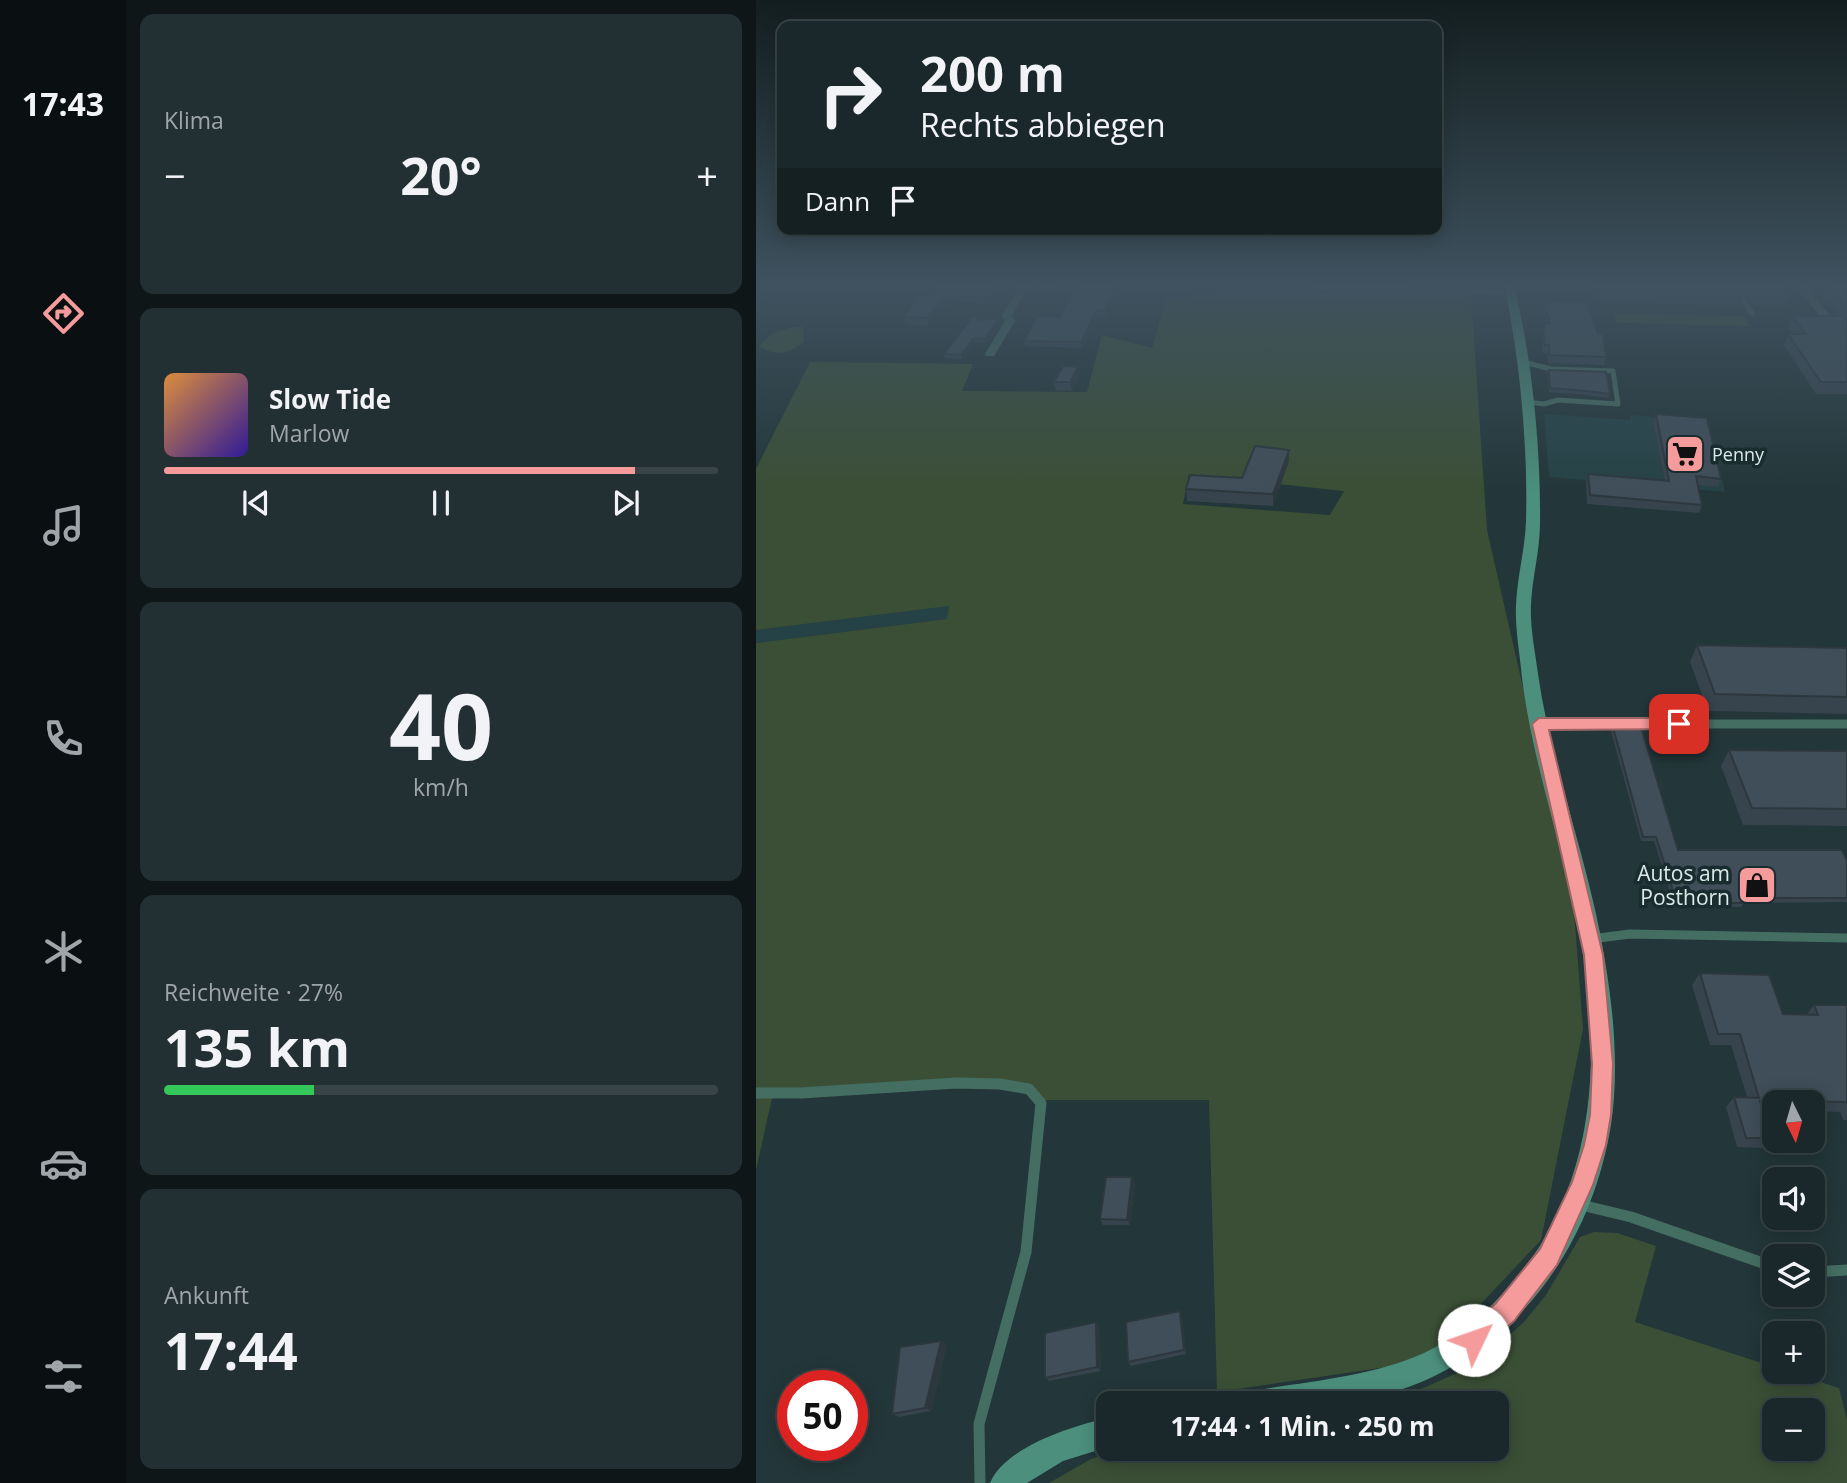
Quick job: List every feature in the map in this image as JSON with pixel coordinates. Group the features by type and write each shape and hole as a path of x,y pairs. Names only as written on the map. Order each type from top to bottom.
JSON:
{"main road":[{"path":"1335,1391 1397,1376 1434,1363 1474,1340 1505,1312 1549,1257 1574,1204 1595,1145 1600,1115 1602,1064 1591,940 1539,724 1527,653 1523,599 1534,523 1522,354"},
{"path":"1006,1483 1037,1458 1096,1436"}],"lane":[{"path":"1523,362 1551,369 1613,371 1618,404 1558,400 1544,404 1526,402"},
{"path":"1539,724 1847,724"},
{"path":"1591,940 1630,934 1847,938"},
{"path":"756,1093 801,1093 956,1083 1000,1084 1029,1089 1041,1102 1026,1252 979,1424 980,1483"},
{"path":"1574,1204 1631,1217 1762,1263"},
{"path":"1825,1271 1847,1269"}],"shaded area":[{"path":"1544,414 1630,420 1630,415 1709,421 1725,492 1549,477"},
{"path":"1097,587 1164,592 756,643 756,630"}],"green space":[{"path":"1097,354 1475,354 1487,530 1574,911 1583,1029 1541,1240 1427,1361 1217,1391 1209,1100 1044,1100 1031,1086 774,1089 756,1170 756,643 947,619 949,606 756,630 756,469 810,362 973,364 962,391 1087,392","holes":["1189,474 1344,491 1330,515 1183,504"]},
{"path":"1594,1232 1617,1233 1656,1246 1635,1322 1762,1363 1762,1384 1825,1383 1839,1388 1847,1420 1847,1483 1049,1483 1096,1457 1096,1461 1509,1461 1509,1391 1413,1391 1457,1373 1487,1355 1524,1322 1546,1295 1580,1237"}],"building":[{"path":"1606,354 1606,357 1549,355"},
{"path":"1802,354 1847,354 1847,382 1821,382"},
{"path":"1063,366 1078,367 1070,382 1054,382"},
{"path":"1549,370 1606,372 1610,394 1550,388"},
{"path":"1656,414 1707,418 1721,479 1696,476 1702,505 1590,495 1588,474 1669,481"},
{"path":"1255,446 1289,450 1273,494 1186,489 1190,475 1242,478"},
{"path":"1697,645 1847,648 1847,697 1715,694"},
{"name":"Autos am Posthorn","path":"1613,727 1641,727 1678,850 1842,850 1847,861 1847,898 1742,898 1744,903 1693,903 1674,894 1656,837 1643,837"},
{"path":"1729,750 1847,751 1847,809 1752,808"},
{"path":"1700,973 1769,975 1783,1014 1818,1015 1814,1005 1847,1005 1847,1102 1825,1102 1825,1090 1762,1090 1762,1138 1746,1138 1734,1097 1759,1098 1740,1034 1718,1034"},
{"path":"1106,1177 1132,1177 1127,1220 1100,1219"},
{"path":"1180,1311 1184,1350 1128,1362 1126,1322"},
{"path":"1096,1322 1097,1367 1045,1378 1045,1333"},
{"path":"941,1341 925,1408 892,1414 900,1347"}],"place":[{"name":"Penny","path":"1685,454"},
{"name":"Autos am Posthorn","path":"1757,885"}],"route":[{"path":"1474,1340 1505,1312 1549,1257 1582,1185 1595,1145 1600,1115 1602,1064 1594,955 1539,724 1679,724"}]}
